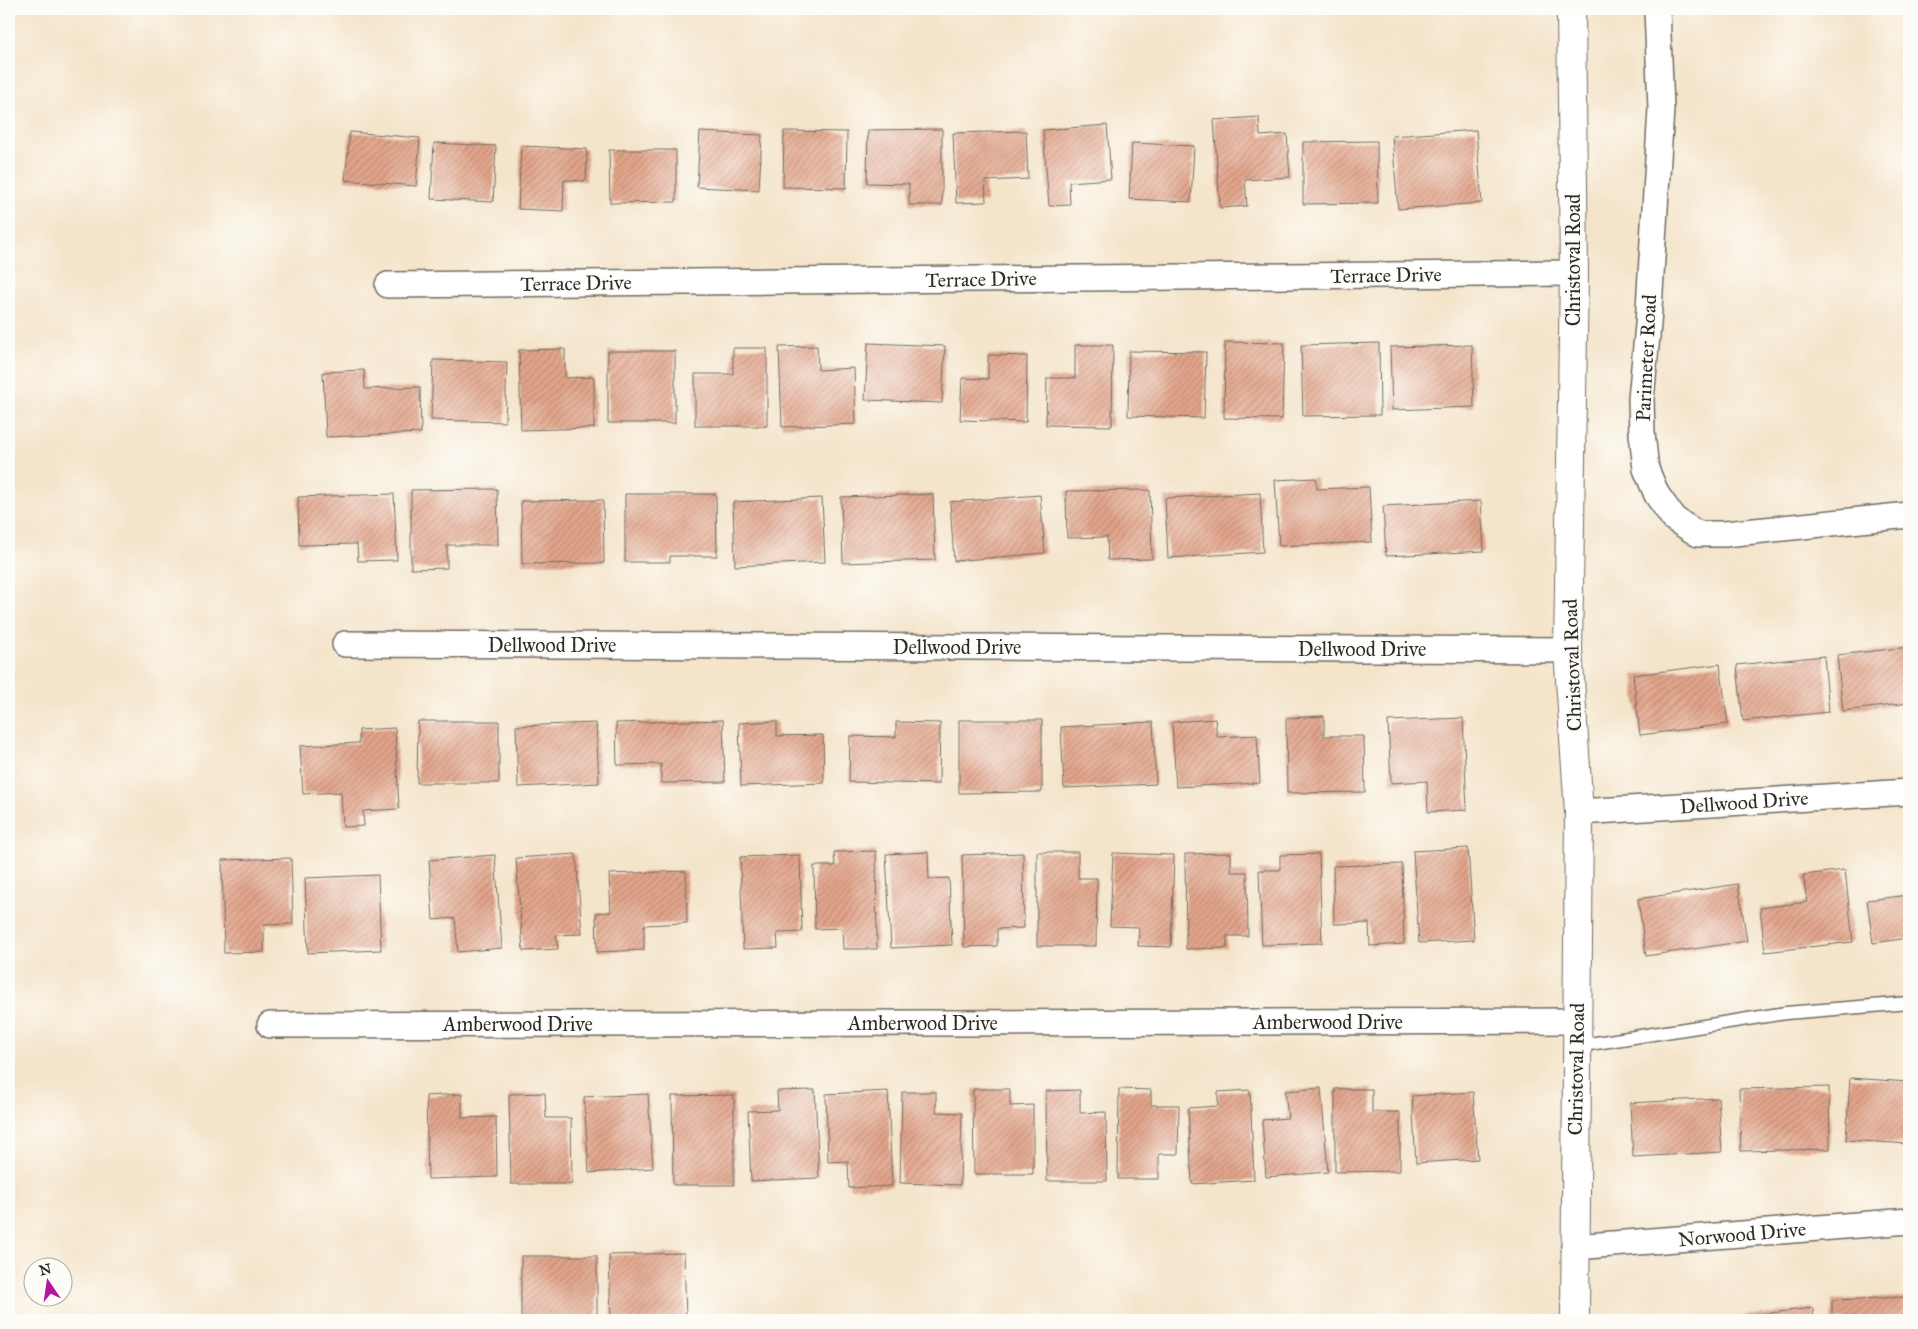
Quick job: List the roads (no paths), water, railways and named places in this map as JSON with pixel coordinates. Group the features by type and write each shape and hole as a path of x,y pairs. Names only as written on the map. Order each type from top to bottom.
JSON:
{"street":[{"name":"Christoval Road","path":"1571,9 1574,273 1568,650 1579,812 1574,1247 1575,1320"},
{"name":"Parimeter Road","path":"1657,9 1661,109 1648,325 1641,399 1646,468 1657,495 1674,519 1698,534 1725,534 1909,515"},
{"name":"Terrace Drive","path":"388,285 1574,273"},
{"name":"Dellwood Drive","path":"345,644 1568,650"},
{"name":"Dellwood Drive","path":"1579,812 1909,792"},
{"name":"Amberwood Drive","path":"270,1025 1577,1034"},
{"name":"Norwood Drive","path":"1574,1247 1909,1221"}],"lane":[{"path":"1577,1034 1909,1003"}]}
